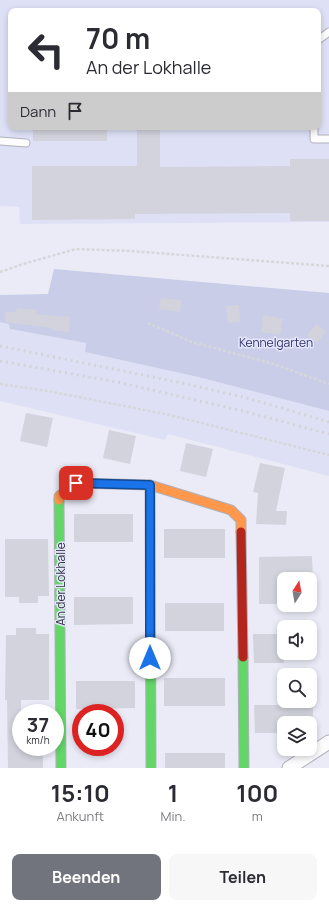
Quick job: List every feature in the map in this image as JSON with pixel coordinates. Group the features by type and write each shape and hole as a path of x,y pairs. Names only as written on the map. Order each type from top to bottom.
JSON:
{"street":[{"name":"An der Lokhalle","path":"61,768 59,496 76,483 150,485 231,510 240,520 244,768"},
{"path":"150,485 151,768"},
{"path":"289,768 329,742"}],"lane":[{"path":"314,130 314,140 329,139"},
{"path":"0,140 26,143"}],"path":[{"path":"0,272 76,249 130,251 329,266"},
{"path":"148,323 192,342 274,364 329,384"},
{"path":"0,384 48,390 170,415 329,455"}],"shaded area":[{"path":"0,0 329,0 329,222 20,224 19,207 0,206"},
{"path":"0,322 10,324 10,329 86,343 85,352 198,377 329,411 329,476 168,434 165,440 0,401"}],"green space":[{"name":"Kennelgarten","path":"54,269 329,293 329,411 198,377 85,352 86,343 10,329 9,324 0,322 0,295 48,294"}],"building":[{"path":"33,130 107,130 107,141 33,141"},
{"path":"137,130 160,130 160,167 290,166 290,159 329,159 329,221 290,221 290,213 135,214 135,219 32,220 32,166 137,166"},
{"path":"161,298 182,300 180,312 159,309"},
{"path":"239,305 240,322 228,323 226,306"},
{"path":"17,308 37,310 36,314 70,317 69,332 52,330 52,328 5,322 6,312 16,312"},
{"path":"263,315 283,319 280,335 261,332"},
{"path":"316,324 326,331 317,343 307,335"},
{"path":"26,413 53,418 47,447 20,441"},
{"path":"109,430 136,436 130,464 103,458"},
{"path":"186,443 213,449 206,477 180,471"},
{"path":"260,463 285,468 276,511 287,511 286,525 256,524 258,493 253,492"},
{"path":"74,514 133,514 133,542 74,542"},
{"path":"164,529 225,529 225,558 164,558"},
{"path":"5,539 48,539 49,596 38,596 38,603 19,603 19,597 5,597"},
{"path":"312,556 313,572 277,572 277,604 259,604 259,557"},
{"path":"74,597 133,597 133,624 74,625"},
{"path":"165,603 224,603 224,631 165,631"},
{"path":"16,628 36,628 36,634 49,634 49,700 21,700 21,704 12,704 12,756 43,756 43,768 8,768 7,700 5,700 6,635 16,635"},
{"path":"253,634 277,634 277,660 284,660 284,663 254,663"},
{"path":"164,678 225,678 225,706 164,706"},
{"path":"76,681 135,681 135,708 124,708 124,704 76,704"},
{"path":"254,705 277,705 277,708 313,708 313,716 277,716 277,733 255,733"},
{"path":"165,753 225,753 225,768 165,768"}],"railway":[{"path":"0,346 182,383 247,398 329,422"},
{"path":"0,361 117,382 243,411 329,434"}],"traffic: fast":[{"path":"150,485 151,768"},
{"path":"59,500 61,768"},
{"path":"243,657 244,768"}],"traffic: slow":[{"path":"59,500 59,496 76,483 150,485 231,510 241,520 241,532"}],"traffic: jam":[{"path":"241,532 243,657"}],"route":[{"path":"76,483 150,485 150,658"}]}
